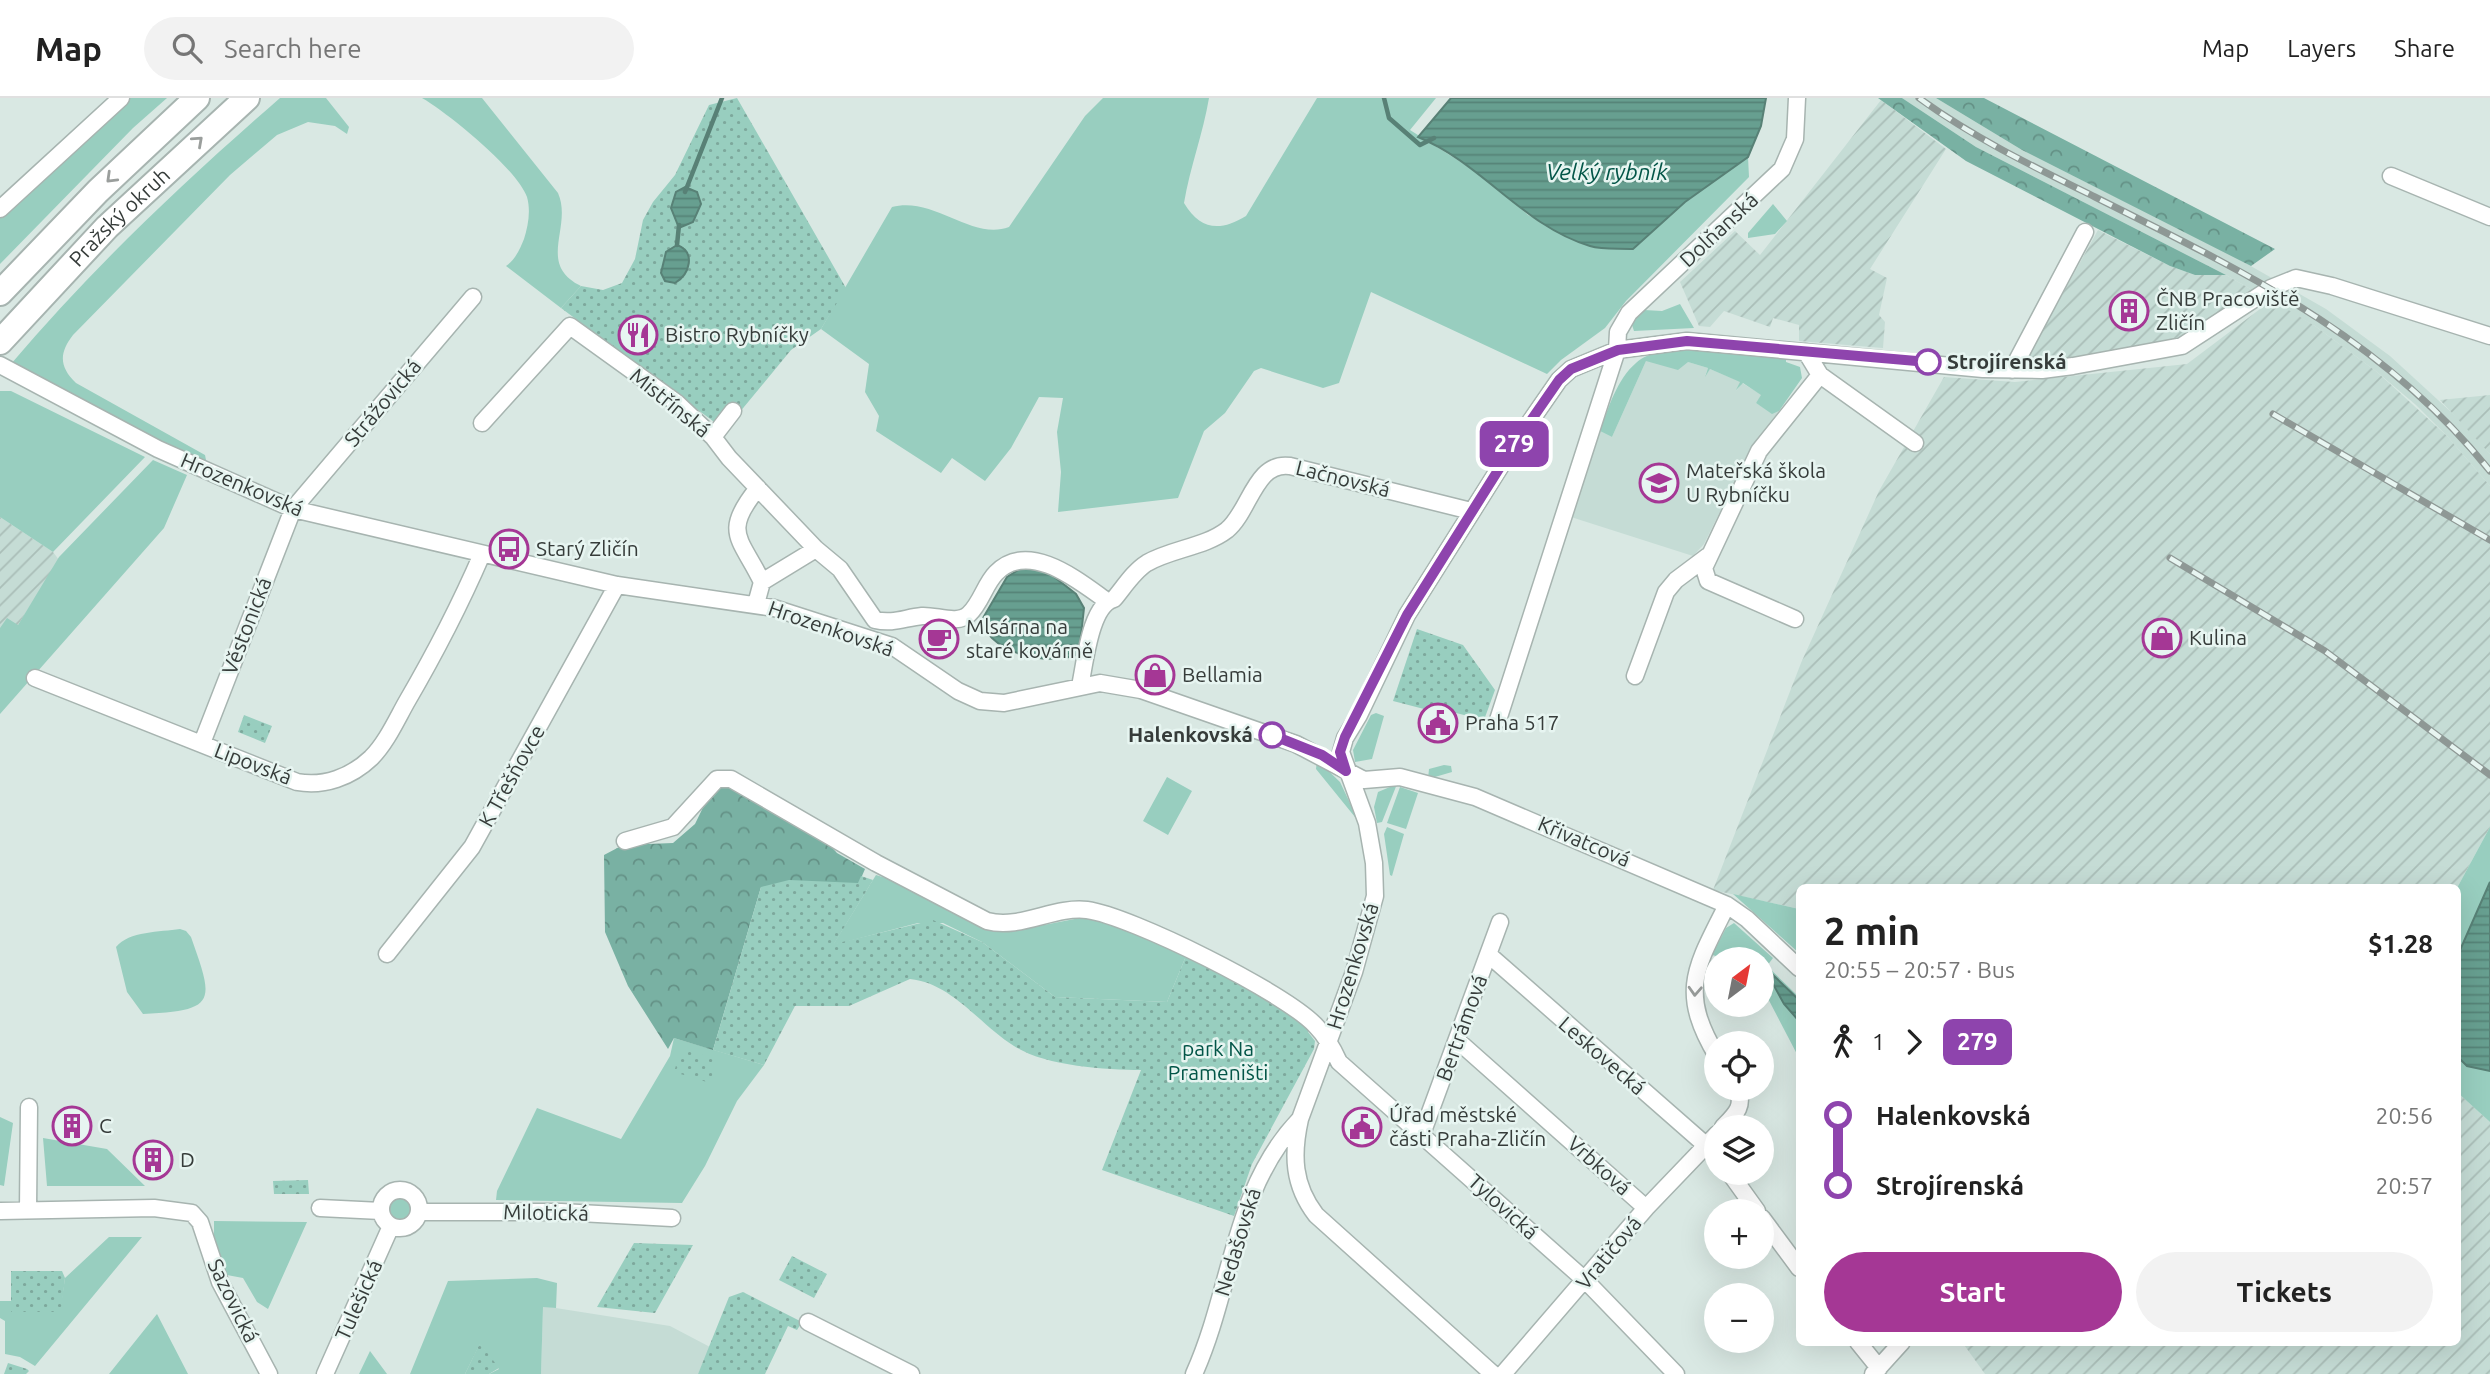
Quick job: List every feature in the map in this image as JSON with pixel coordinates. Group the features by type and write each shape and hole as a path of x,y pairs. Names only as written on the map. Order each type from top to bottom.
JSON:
{"highway":[{"name":"Pražský okruh","path":"0,293 98,191 197,98"},
{"name":"Pražský okruh","path":"6,335 116,218 247,98"}],"street":[{"path":"0,209 121,98"},
{"name":"Dolňanská","path":"1498,720 1618,350 1618,332 1629,313 1782,169 1795,139 1797,98"},
{"path":"2391,176 2490,217"},
{"path":"2012,370 2085,232"},
{"path":"1346,771 1340,752 1345,737 1407,615 1471,511 1559,380 1592,358 1618,350 1687,341 2012,370 2073,366 2176,348 2271,288 2296,278 2332,286 2490,336"},
{"name":"Strážovická","path":"293,509 473,297"},
{"name":"Mistřínská","path":"482,423 570,326 677,403 713,437 816,550 840,569 875,620"},
{"path":"1806,352 1820,375 1915,443"},
{"name":"Hrozenkovská","path":"0,365 158,449 293,509 617,585 693,598 756,604 892,646 958,691 980,701 1004,703 1100,683 1121,686 1181,702 1296,744 1322,755 1346,771 1367,822 1376,888 1362,948 1300,1119 1294,1164 1299,1186 1316,1215 1493,1374"},
{"path":"1795,620 1708,581 1704,568 1759,451 1820,375"},
{"path":"713,437 733,411"},
{"name":"Lačnovská","path":"1080,686 1096,616 1107,601 1114,599 1149,562 1226,530 1243,511 1265,473 1278,465 1471,511"},
{"path":"758,488 738,516 737,539 762,582"},
{"name":"Věstonická","path":"202,744 293,509"},
{"path":"756,604 762,582 816,550"},
{"name":"Lipovská","path":"35,678 297,782 323,783 350,774 371,757 389,733 442,638 482,554"},
{"path":"1635,676 1666,593 1676,580 1708,555"},
{"path":"868,637 875,620 890,623 923,616 959,619 969,615 996,573 1005,567 1027,561 1060,569 1107,601"},
{"name":"K Třešňovce","path":"387,954 472,847 617,585"},
{"name":"Křivatcová","path":"1346,771 1364,780 1400,778 1475,797 1727,905 1747,919 1796,965"},
{"path":"625,841 673,827 716,779 731,779 876,863 987,921 1005,924 1087,910 1143,930 1212,962 1285,1001 1316,1026 1329,1043"},
{"path":"1704,1033 1698,1023 1694,988 1706,944 1727,905"},
{"name":"Bertrámová","path":"1422,1133 1500,922"},
{"name":"Leskovecká","path":"1489,956 1704,1137"},
{"name":"Vrbková","path":"1458,1041 1646,1208"},
{"name":"Tylovická","path":"1329,1043 1339,1062 1586,1281 1676,1374"},
{"path":"0,1211 28,1210 29,1107"},
{"name":"Nedašovská","path":"1194,1374 1208,1343 1255,1183 1280,1140 1300,1119"},
{"name":"Vratičová","path":"1503,1374 1586,1281 1646,1208 1704,1153"},
{"path":"381,1211 388,1195 398,1191 414,1196 419,1212"},
{"path":"320,1208 381,1211"},
{"name":"Sazovická","path":"28,1210 181,1210 196,1215 220,1282 269,1374"},
{"path":"381,1211 391,1226"},
{"name":"Milotická","path":"391,1226 407,1227 415,1221 419,1212 561,1213 672,1218"},
{"name":"Tulešická","path":"325,1374 391,1226"},
{"path":"1774,1234 1796,1264"},
{"path":"808,1322 911,1374"},
{"path":"1860,1346 1876,1371 1898,1346"}],"shaded area":[{"path":"1902,98 1936,98 2022,150 2235,257 2326,309 2390,356 2462,422 2490,454 2490,486 2416,405 2315,326 2226,275 1976,147"},
{"path":"1881,100 1946,149 1870,269 1887,278 1879,315 1885,322 1883,348 1799,341 1799,325 1773,318 1770,327 1724,311 1710,327 1699,326 1680,282 1735,231 1760,255"},
{"path":"2098,230 2170,266 2195,275 2226,275 2254,291 2196,329 2165,345 2029,363 2030,353"},
{"path":"2272,300 2315,326 2377,372 2447,436 2490,486 2490,827 2459,884 1796,884 1796,908 1713,890 1801,663 1879,491 1944,377 2015,382 2187,364"},
{"name":"Mateřská škola U Rybníčku","path":"1646,361 1688,362 1708,368 1705,376 1710,369 1741,382 1736,391 1742,383 1762,395 1756,403 1772,413 1779,411 1751,449 1704,544 1693,556 1571,517 1600,431 1612,437"},
{"path":"2490,395 2490,454 2440,400"},
{"path":"0,517 53,552 59,560 18,625 0,628"},
{"path":"2461,1096 2490,1122 2490,1374 1985,1374 1965,1346 2461,1346"},
{"path":"543,1306 670,1326 710,1347 698,1374 541,1374"}],"green space":[{"path":"129,98 167,98 133,128 0,264 0,218"},
{"path":"280,98 326,98 349,127 347,134 335,126 308,122 277,135 230,175 73,335 63,354 66,371 76,383 205,455 207,465 60,393 11,364 74,293 141,226"},
{"path":"422,98 482,98 558,193 562,219 558,256 568,277 581,286 561,308 506,266 519,250 528,224 528,202 521,185 481,143"},
{"path":"737,98 846,288 821,329 791,350 725,430 561,308 581,286 603,290 622,283 635,259 643,220 653,202 675,175 709,105"},
{"path":"1103,98 1209,98 1184,203 1197,219 1211,226 1228,225 1246,216 1317,98 1436,98 1410,130 1483,176 1528,215 1590,246 1633,249 1685,202 1748,157 1749,177 1626,301 1605,328 1561,360 1547,374 1371,292 1339,383 1323,388 1261,368 1254,371 1225,413 1204,431 1178,498 1058,512 1061,472 1057,432 1063,398 1039,397 1011,448 985,481 952,458 941,473 876,431 879,416 865,392 869,364 821,329 892,207 923,207 981,228 995,230 1009,227 1085,116"},
{"path":"1878,98 1902,98 1976,147 2226,275 2195,275 2170,266 1966,161"},
{"path":"1936,98 1984,98 2275,249 2251,266 2022,150"},
{"path":"1773,204 1787,221 1775,234 1748,238 1748,233"},
{"path":"1680,304 1694,328 1634,331 1631,322 1644,310 1662,311"},
{"path":"1694,348 1786,358 1786,362 1800,367 1802,378 1779,411 1772,414 1756,403 1761,395 1743,383 1736,390 1740,382 1710,369 1705,377 1708,368 1688,362 1678,370 1646,361 1612,437 1600,431 1618,386 1636,363 1655,353"},
{"path":"0,391 11,391 145,457 53,552 0,517"},
{"path":"153,460 187,475 164,528 0,714 0,628 7,618 18,625 59,557"},
{"path":"1417,629 1463,645 1495,690 1484,720 1456,713 1455,717 1393,701"},
{"path":"1376,713 1384,716 1372,759 1355,762 1353,750 1371,715"},
{"path":"244,715 272,726 265,743 238,732"},
{"path":"1317,760 1340,782 1359,822 1316,769"},
{"path":"1451,766 1452,772 1428,779 1429,769"},
{"path":"1167,777 1192,791 1168,835 1143,821"},
{"path":"727,784 826,841 837,853 865,869 859,883 761,887 713,1050 674,1038 668,1049 628,986 605,932 604,855 623,845 673,843 695,824 711,791"},
{"path":"1397,784 1382,822 1377,823 1374,807 1378,792"},
{"path":"1400,787 1418,793 1406,829 1387,823"},
{"path":"1387,827 1404,834 1392,876 1384,834"},
{"path":"2490,827 2490,882 2461,948 2459,884"},
{"path":"876,875 912,886 960,917 986,928 1023,929 1085,917 1111,924 1186,956 1167,1002 1055,997 982,942 943,923 918,923 833,945"},
{"name":"park Na Prameništi","path":"861,876 873,880 834,944 933,920 982,942 1055,997 1167,1002 1186,956 1251,987 1310,1028 1308,1032 1315,1041 1314,1049 1252,1164 1234,1216 1102,1170 1141,1070 1076,1065 1027,1053 1001,1037 952,996 925,982 910,979 849,1006 795,1006 764,1065 713,1050 761,887 789,880 858,883"},
{"path":"1733,894 1796,908 1796,950"},
{"path":"1734,923 1761,947 1716,947 1726,928"},
{"path":"180,929 191,937 206,988 204,998 186,1010 143,1014 127,992 116,947 137,935"},
{"path":"1774,973 1796,994 1796,1052 1774,1010"},
{"path":"674,1038 764,1065 737,1101 705,1166 682,1203 496,1200 497,1191 537,1108 621,1139 670,1056"},
{"path":"681,1049 717,1059 710,1083 674,1072"},
{"path":"2461,1060 2468,1066 2490,1071 2490,1122 2461,1096"},
{"path":"0,1117 13,1123 4,1186 0,1185"},
{"path":"43,1138 107,1149 145,1186 47,1186"},
{"path":"308,1180 309,1194 274,1194 273,1181"},
{"path":"401,1198 409,1201 412,1209 409,1217 401,1220 393,1217 390,1209 393,1201"},
{"path":"214,1221 307,1222 268,1309 257,1302 243,1278 227,1275 214,1250"},
{"path":"109,1237 142,1237 35,1366 20,1357 5,1354 5,1321 0,1318 0,1301 11,1301 12,1312 60,1312 65,1278"},
{"path":"634,1243 693,1245 655,1313 597,1307"},
{"path":"792,1256 827,1274 814,1298 779,1280"},
{"path":"11,1271 62,1271 65,1278 61,1312 11,1312"},
{"path":"537,1278 557,1283 556,1308 543,1307 541,1374 489,1374 499,1369 480,1344 465,1374 410,1374 448,1281"},
{"path":"743,1292 802,1322 797,1330 788,1326 765,1374 698,1374 729,1297"},
{"path":"157,1314 188,1374 109,1374"},
{"path":"480,1343 499,1368 489,1374 465,1374"},
{"path":"370,1351 387,1374 359,1374"},
{"path":"8,1363 29,1371 26,1374 4,1374"}],"water":[{"name":"Velký rybník","path":"1451,98 1766,98 1761,126 1748,157 1685,202 1633,249 1595,247 1566,237 1523,210 1462,162 1418,137"},
{"path":"685,187 697,192 701,204 693,222 679,228 671,208 676,192"},
{"path":"677,245 687,253 689,263 684,274 675,283 665,281 661,273 666,252"},
{"path":"1023,567 1044,569 1076,594 1084,608 1079,654 1057,659 1034,657 1011,650 990,636 983,618 1007,577"},
{"path":"2490,882 2490,1071 2467,1066 2461,1060 2461,948"},
{"path":"1774,976 1796,997 1796,1018 1784,1004 1774,986"}],"waterway":[{"path":"685,192 722,98"},
{"path":"1384,98 1389,118 1420,145 1434,138"},
{"path":"677,245 679,225"}],"railway":[{"path":"1919,98 2005,151 2258,281 2308,312 2357,345 2404,382 2448,424 2490,471"},
{"path":"2273,414 2490,540"},
{"path":"2170,558 2325,651 2490,775"}],"bus line":[{"name":"279","path":"1272,735 1322,755 1346,771 1340,752 1345,737 1366,703 1407,615 1514,445 1559,380 1571,369 1592,358 1618,350 1687,341 1928,362"}],"place":[{"name":"ČNB Pracoviště Zličín","path":"2129,311"},
{"name":"Bistro Rybníčky","path":"638,335"},
{"name":"Strojírenská","path":"1928,362"},
{"name":"Mateřská škola U Rybníčku","path":"1659,483"},
{"name":"Starý Zličín","path":"509,549"},
{"name":"Kulina","path":"2162,638"},
{"name":"Mlsárna na staré kovárně","path":"939,639"},
{"name":"Bellamia","path":"1155,675"},
{"name":"Praha 517","path":"1438,723"},
{"name":"Halenkovská","path":"1272,735"},
{"name":"C","path":"72,1126"},
{"name":"Úřad městské části Praha-Zličín","path":"1362,1127"},
{"name":"D","path":"153,1160"}]}
